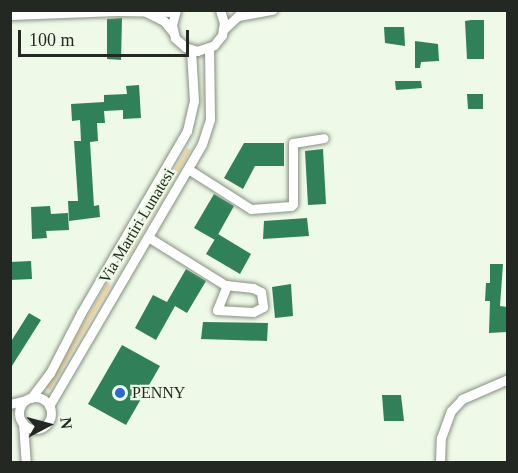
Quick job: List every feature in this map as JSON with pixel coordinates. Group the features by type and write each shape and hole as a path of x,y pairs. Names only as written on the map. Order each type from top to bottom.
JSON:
{"street":[{"path":"144,11 164,21 180,43 191,50 209,48 219,40 224,29 237,16 272,10"},
{"path":"10,15 176,11 173,32"},
{"path":"222,11 224,29"},
{"name":"Via Martiri Lunatesi","path":"26,461 29,447 50,417 49,406 204,140 211,112 209,48"},
{"name":"Via Martiri Lunatesi","path":"26,461 20,409 50,373 81,313 187,131 194,101 191,50"},
{"path":"187,131 204,140"},
{"path":"188,170 251,209 291,206 293,204 293,143 324,138"},
{"path":"148,237 227,285 253,288 261,292 263,307 254,312 217,310 227,285"},
{"path":"440,462 441,438 451,411 462,399 507,380"},
{"path":"10,404 28,399 41,399 49,406"},
{"path":"10,412 31,429 41,428"}],"shaded area":[{"path":"187,148 191,150 127,258 123,256"},
{"path":"107,283 111,285 50,390 46,388"}],"building":[{"path":"122,18 121,60 107,59 107,19"},
{"path":"484,20 484,59 467,59 465,21"},
{"path":"384,27 404,27 405,46 385,43"},
{"path":"415,41 438,44 439,61 421,62 420,68 415,68"},
{"path":"395,81 421,81 422,88 396,90"},
{"path":"139,85 141,118 123,119 123,110 104,111 105,123 97,123 98,141 90,142 94,206 99,205 100,217 69,221 68,201 78,201 74,141 81,141 80,120 72,121 71,104 104,102 104,95 127,94 126,86"},
{"path":"467,94 483,94 483,109 468,109"},
{"path":"244,143 284,143 284,166 255,166 243,189 224,178"},
{"path":"323,149 326,204 308,205 305,151"},
{"path":"214,194 234,206 215,240 194,228"},
{"path":"50,206 51,214 68,213 69,230 46,231 47,238 32,239 31,207"},
{"path":"307,218 309,236 263,239 264,221"},
{"path":"218,234 251,254 240,274 206,254"},
{"path":"31,261 32,279 10,280 10,262"},
{"path":"490,264 503,264 500,306 507,307 507,332 489,333 490,301 485,301 486,283 490,283"},
{"path":"186,269 206,281 187,313 175,306 156,340 135,328 153,295 167,302"},
{"path":"291,284 293,316 275,318 272,287"},
{"path":"29,313 41,320 10,369 10,343"},
{"path":"203,322 268,323 267,341 201,339"},
{"name":"PENNY","path":"122,345 160,366 126,425 88,404"},
{"path":"382,395 401,395 404,421 384,421"}],"place":[{"name":"PENNY","path":"120,393"}]}
